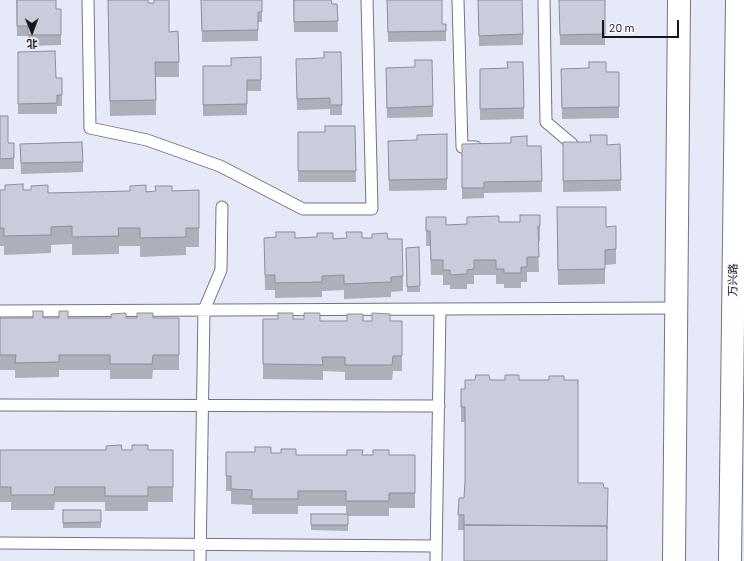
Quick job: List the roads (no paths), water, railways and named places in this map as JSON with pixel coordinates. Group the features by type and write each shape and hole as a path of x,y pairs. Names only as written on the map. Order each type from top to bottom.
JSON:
{"main road":[{"path":"674,561 679,0"},
{"name":"万兴路","path":"730,561 737,0"}],"lane":[{"path":"88,0 90,128 147,140 220,166 303,209 372,209 367,0"},
{"path":"458,0 462,147 490,146"},
{"path":"544,0 546,122 572,144"},
{"path":"200,561 204,310 221,270 222,207"},
{"path":"0,311 676,308"},
{"path":"436,561 440,309"},
{"path":"0,405 202,407 438,406"},
{"path":"0,543 436,546"}]}
